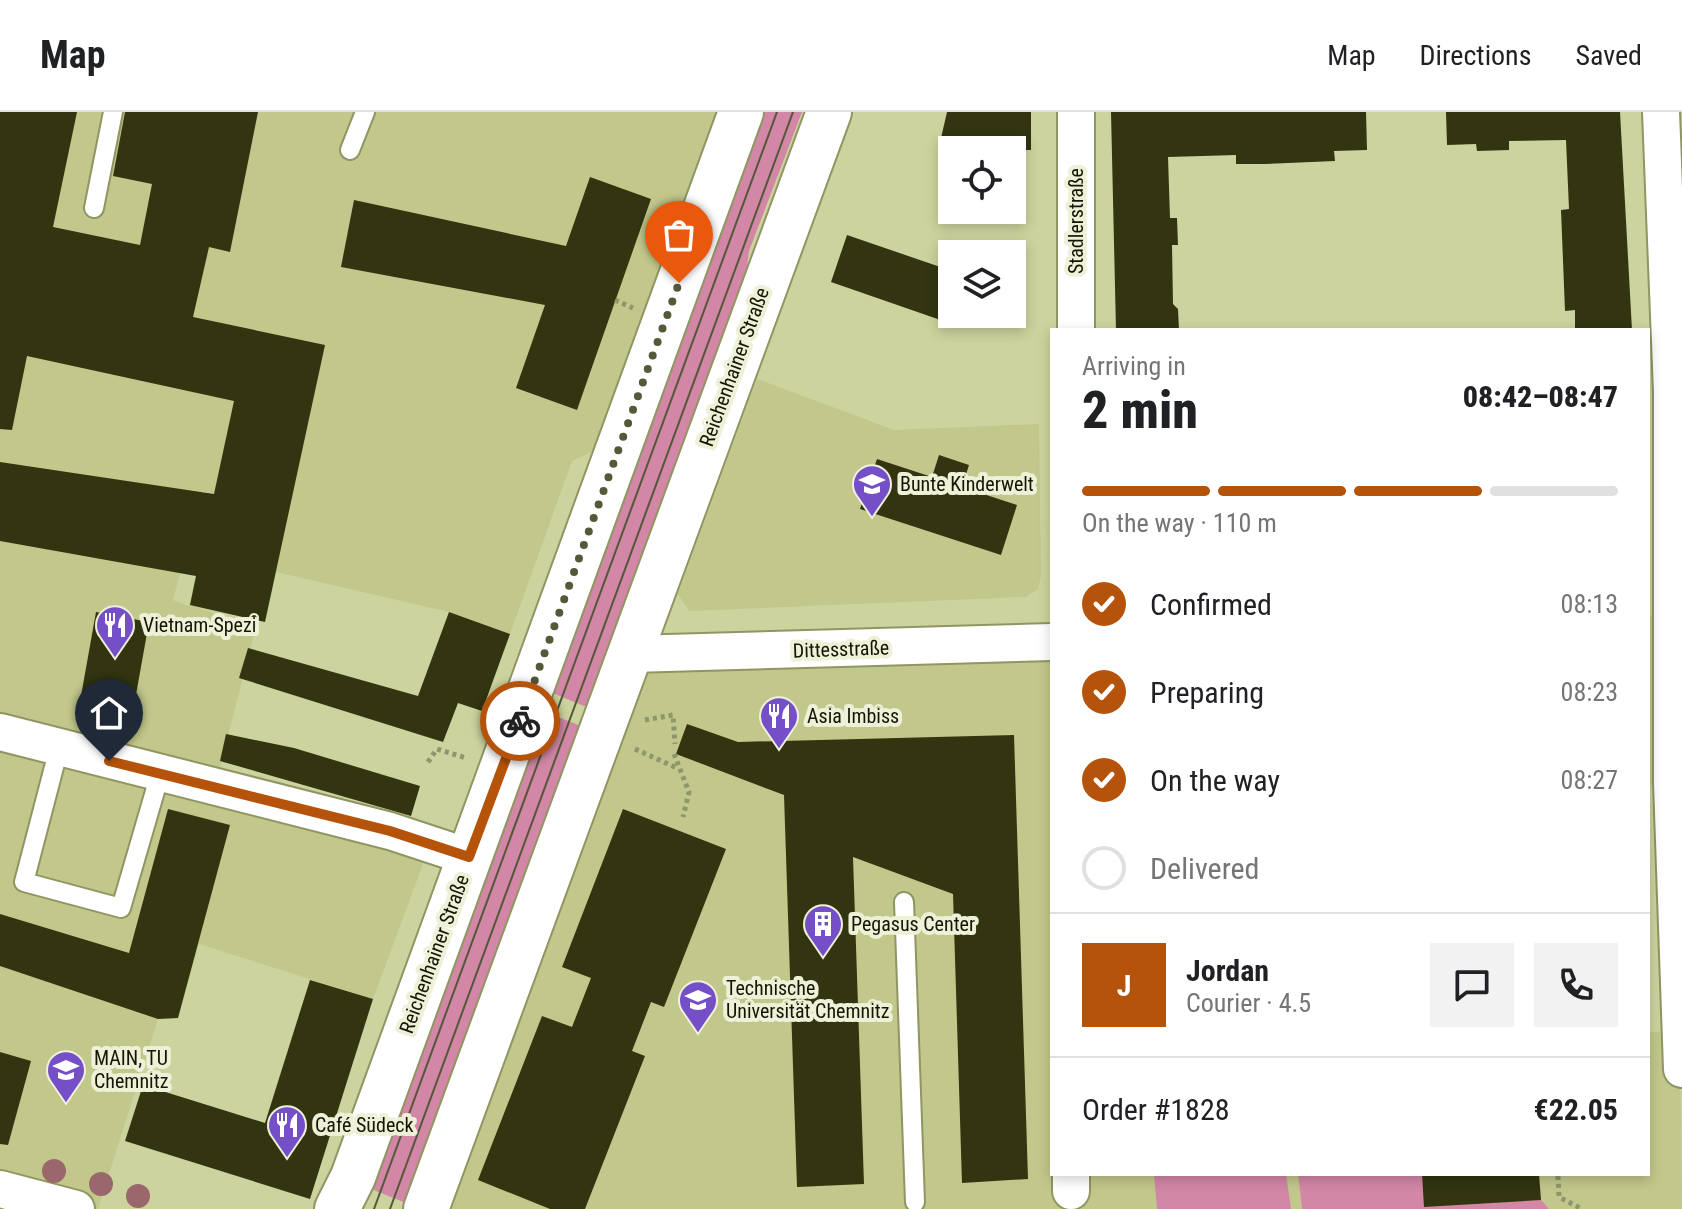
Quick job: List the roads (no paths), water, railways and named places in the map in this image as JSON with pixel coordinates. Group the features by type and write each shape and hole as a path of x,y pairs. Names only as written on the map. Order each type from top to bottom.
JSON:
{"street":[{"name":"Reichenhainer Straße","path":"337,1209 353,1177 741,112"},
{"name":"Reichenhainer Straße","path":"426,1209 829,112"},
{"name":"Stadlerstraße","path":"1076,112 1076,328"},
{"path":"1661,112 1672,392 1667,615 1682,1069"},
{"name":"Dittesstraße","path":"631,654 1050,642"},
{"path":"0,732 390,831 469,857"},
{"path":"0,1189 76,1209"}],"lane":[{"path":"94,208 113,112"},
{"path":"350,150 365,112"},
{"path":"59,748 24,882 121,908 160,774"},
{"path":"904,902 915,1202"}],"tram line":[{"path":"374,1209 777,112"},
{"path":"390,1209 793,112"}],"place":[{"name":"Bunte Kinderwelt","path":"872,518"},
{"name":"Vietnam-Spezi","path":"115,659"},
{"name":"Asia Imbiss","path":"779,750"},
{"name":"Pegasus Center","path":"823,958"},
{"name":"Technische Universität Chemnitz","path":"698,1034"},
{"name":"MAIN, TU Chemnitz","path":"66,1104"},
{"name":"Café Südeck","path":"287,1159"}]}
